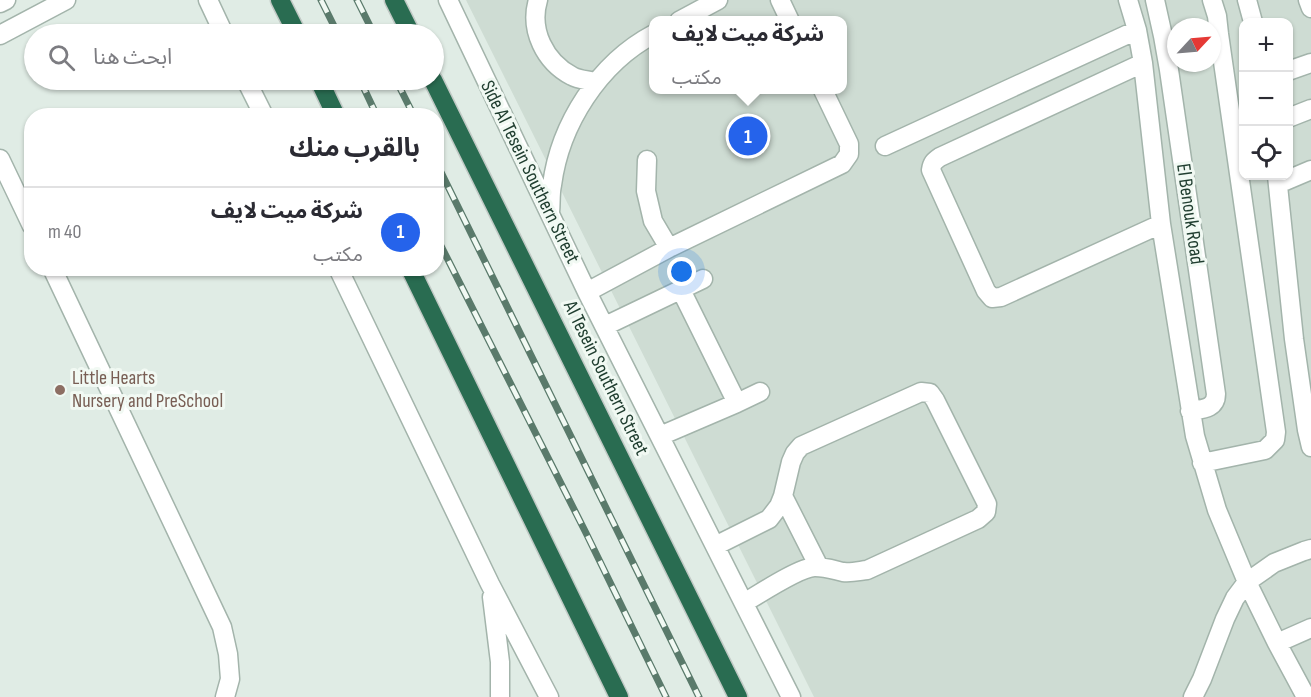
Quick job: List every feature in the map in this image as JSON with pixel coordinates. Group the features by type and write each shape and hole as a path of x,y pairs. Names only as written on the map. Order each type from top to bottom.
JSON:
{"highway":[{"path":"280,0 292,24"},
{"path":"394,0 406,24"},
{"path":"324,90 332,108"},
{"name":"Al Tesein Southern Street","path":"438,90 738,697"},
{"path":"414,276 619,697"},
{"path":"721,697 729,676"}],"street":[{"path":"0,3 6,0"},
{"path":"0,35 66,0"},
{"name":"Side Al Tesein Southern Street","path":"448,0 587,292 791,697"},
{"path":"538,0 536,26 542,46 555,65 574,77 596,82"},
{"path":"688,16 718,0"},
{"path":"780,0 788,16"},
{"name":"El Benouk Road","path":"1128,0 1137,30 1143,63 1161,224 1190,411 1202,463 1217,510 1247,582 1306,697"},
{"name":"El Benouk Road","path":"1155,0 1169,70 1216,394 1215,403 1211,407 1190,411"},
{"path":"1202,463 1265,450 1275,440 1276,432 1220,34 1212,0"},
{"path":"1247,0 1252,18"},
{"path":"1308,0 1311,8"},
{"path":"206,1 219,24"},
{"path":"885,146 1137,30"},
{"path":"550,214 551,185 558,156 572,120 596,82 617,59 649,37"},
{"path":"1143,63 940,157 932,164 931,170 986,291 992,298 1001,297 1161,224"},
{"path":"1293,69 1311,63"},
{"path":"251,90 260,108"},
{"path":"587,292 669,248 842,164 849,154 849,144 825,94"},
{"path":"1293,116 1311,109"},
{"path":"0,159 24,209"},
{"path":"647,160 646,191 653,221 669,248"},
{"path":"1293,175 1311,170"},
{"path":"1278,180 1293,328 1311,447"},
{"path":"56,276 222,627 228,654 230,679 225,697"},
{"path":"342,276 490,584 549,697"},
{"path":"605,326 704,279"},
{"path":"681,290 737,403"},
{"path":"660,436 760,392"},
{"path":"715,546 769,519 779,506 791,462 801,446 921,392 930,393 936,400 987,504 986,512 978,519 867,570 844,572 827,567 813,567 800,571 744,603"},
{"path":"783,496 819,567"},
{"path":"1193,697 1225,619 1235,598 1247,582 1274,563 1311,549"},
{"path":"490,584 500,662 500,697"},
{"path":"1277,643 1311,628"}],"shaded area":[{"path":"466,0 1311,0 1311,697 814,697"}],"railway":[{"path":"321,0 333,24"},
{"path":"357,0 369,24"},
{"path":"365,90 373,108"},
{"path":"401,90 410,108"},
{"path":"444,178 699,697"},
{"path":"444,252 666,697"}],"place":[{"name":"شركة ميت لايف","path":"748,136"},
{"name":"Little Hearts Nursery and PreSchool","path":"60,390"}]}
